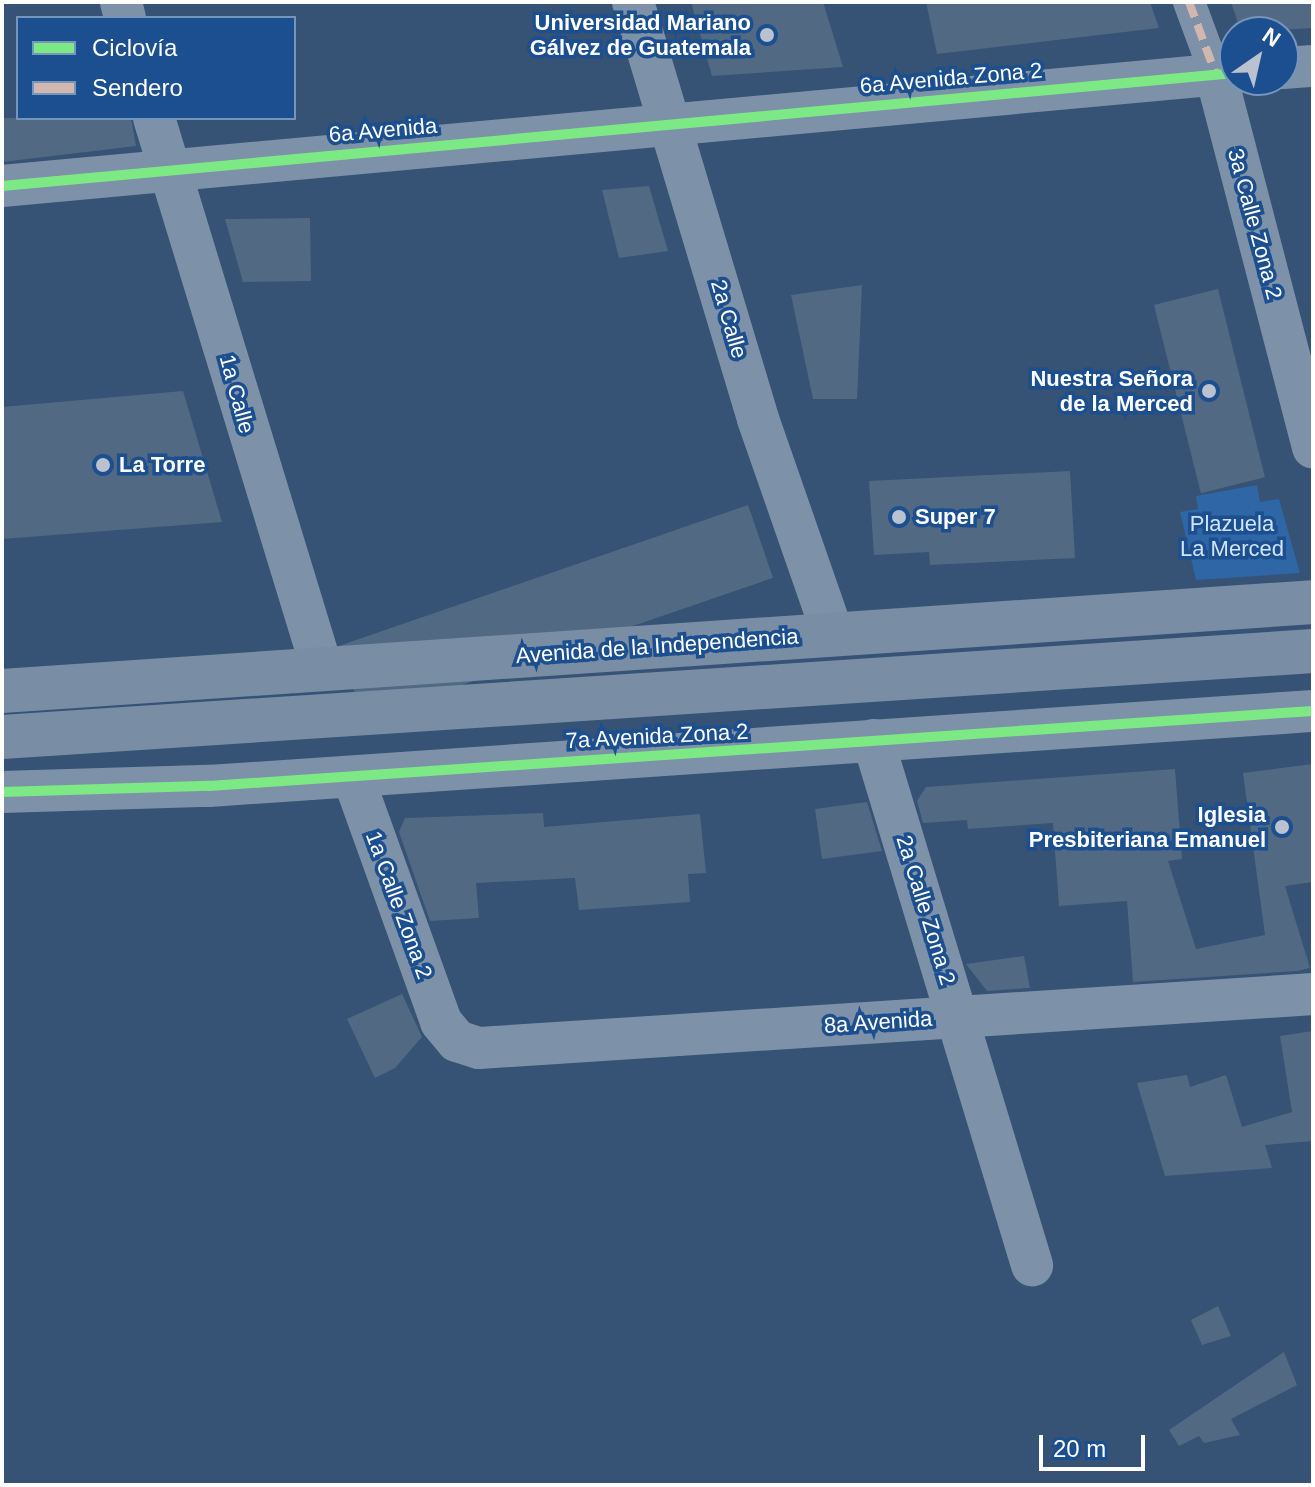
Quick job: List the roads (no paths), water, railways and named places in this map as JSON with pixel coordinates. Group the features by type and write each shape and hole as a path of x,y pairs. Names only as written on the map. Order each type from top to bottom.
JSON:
{"main road":[{"name":"Avenida de la Independencia","path":"2,691 1313,602"},
{"path":"2,737 1313,651"}],"street":[{"name":"2a Calle","path":"633,2 778,485 833,634"},
{"name":"3a Calle Zona 2","path":"1189,2 1219,62"},
{"name":"6a Avenida Zona 2","path":"671,123 1219,75"},
{"name":"3a Calle Zona 2","path":"1230,96 1313,448"},
{"name":"1a Calle","path":"155,120 322,669"},
{"name":"6a Avenida","path":"2,186 671,123"},
{"name":"7a Avenida Zona 2","path":"2,792 353,777 1313,711"},
{"name":"2a Calle Zona 2","path":"873,740 1032,1265"},
{"name":"1a Calle Zona 2","path":"353,777 447,1033"},
{"name":"8a Avenida","path":"447,1033 467,1045 502,1050 958,1016 1313,994"}],"place":[{"name":"Universidad Mariano Gálvez de Guatemala","path":"767,35"},
{"name":"Nuestra Señora de la Merced","path":"1209,391"},
{"name":"La Torre","path":"103,465"},
{"name":"Super 7","path":"899,517"},
{"name":"Iglesia Presbiteriana Emanuel","path":"1282,827"}],"park label":[{"name":"Plazuela La Merced","path":"1232,536"}]}
